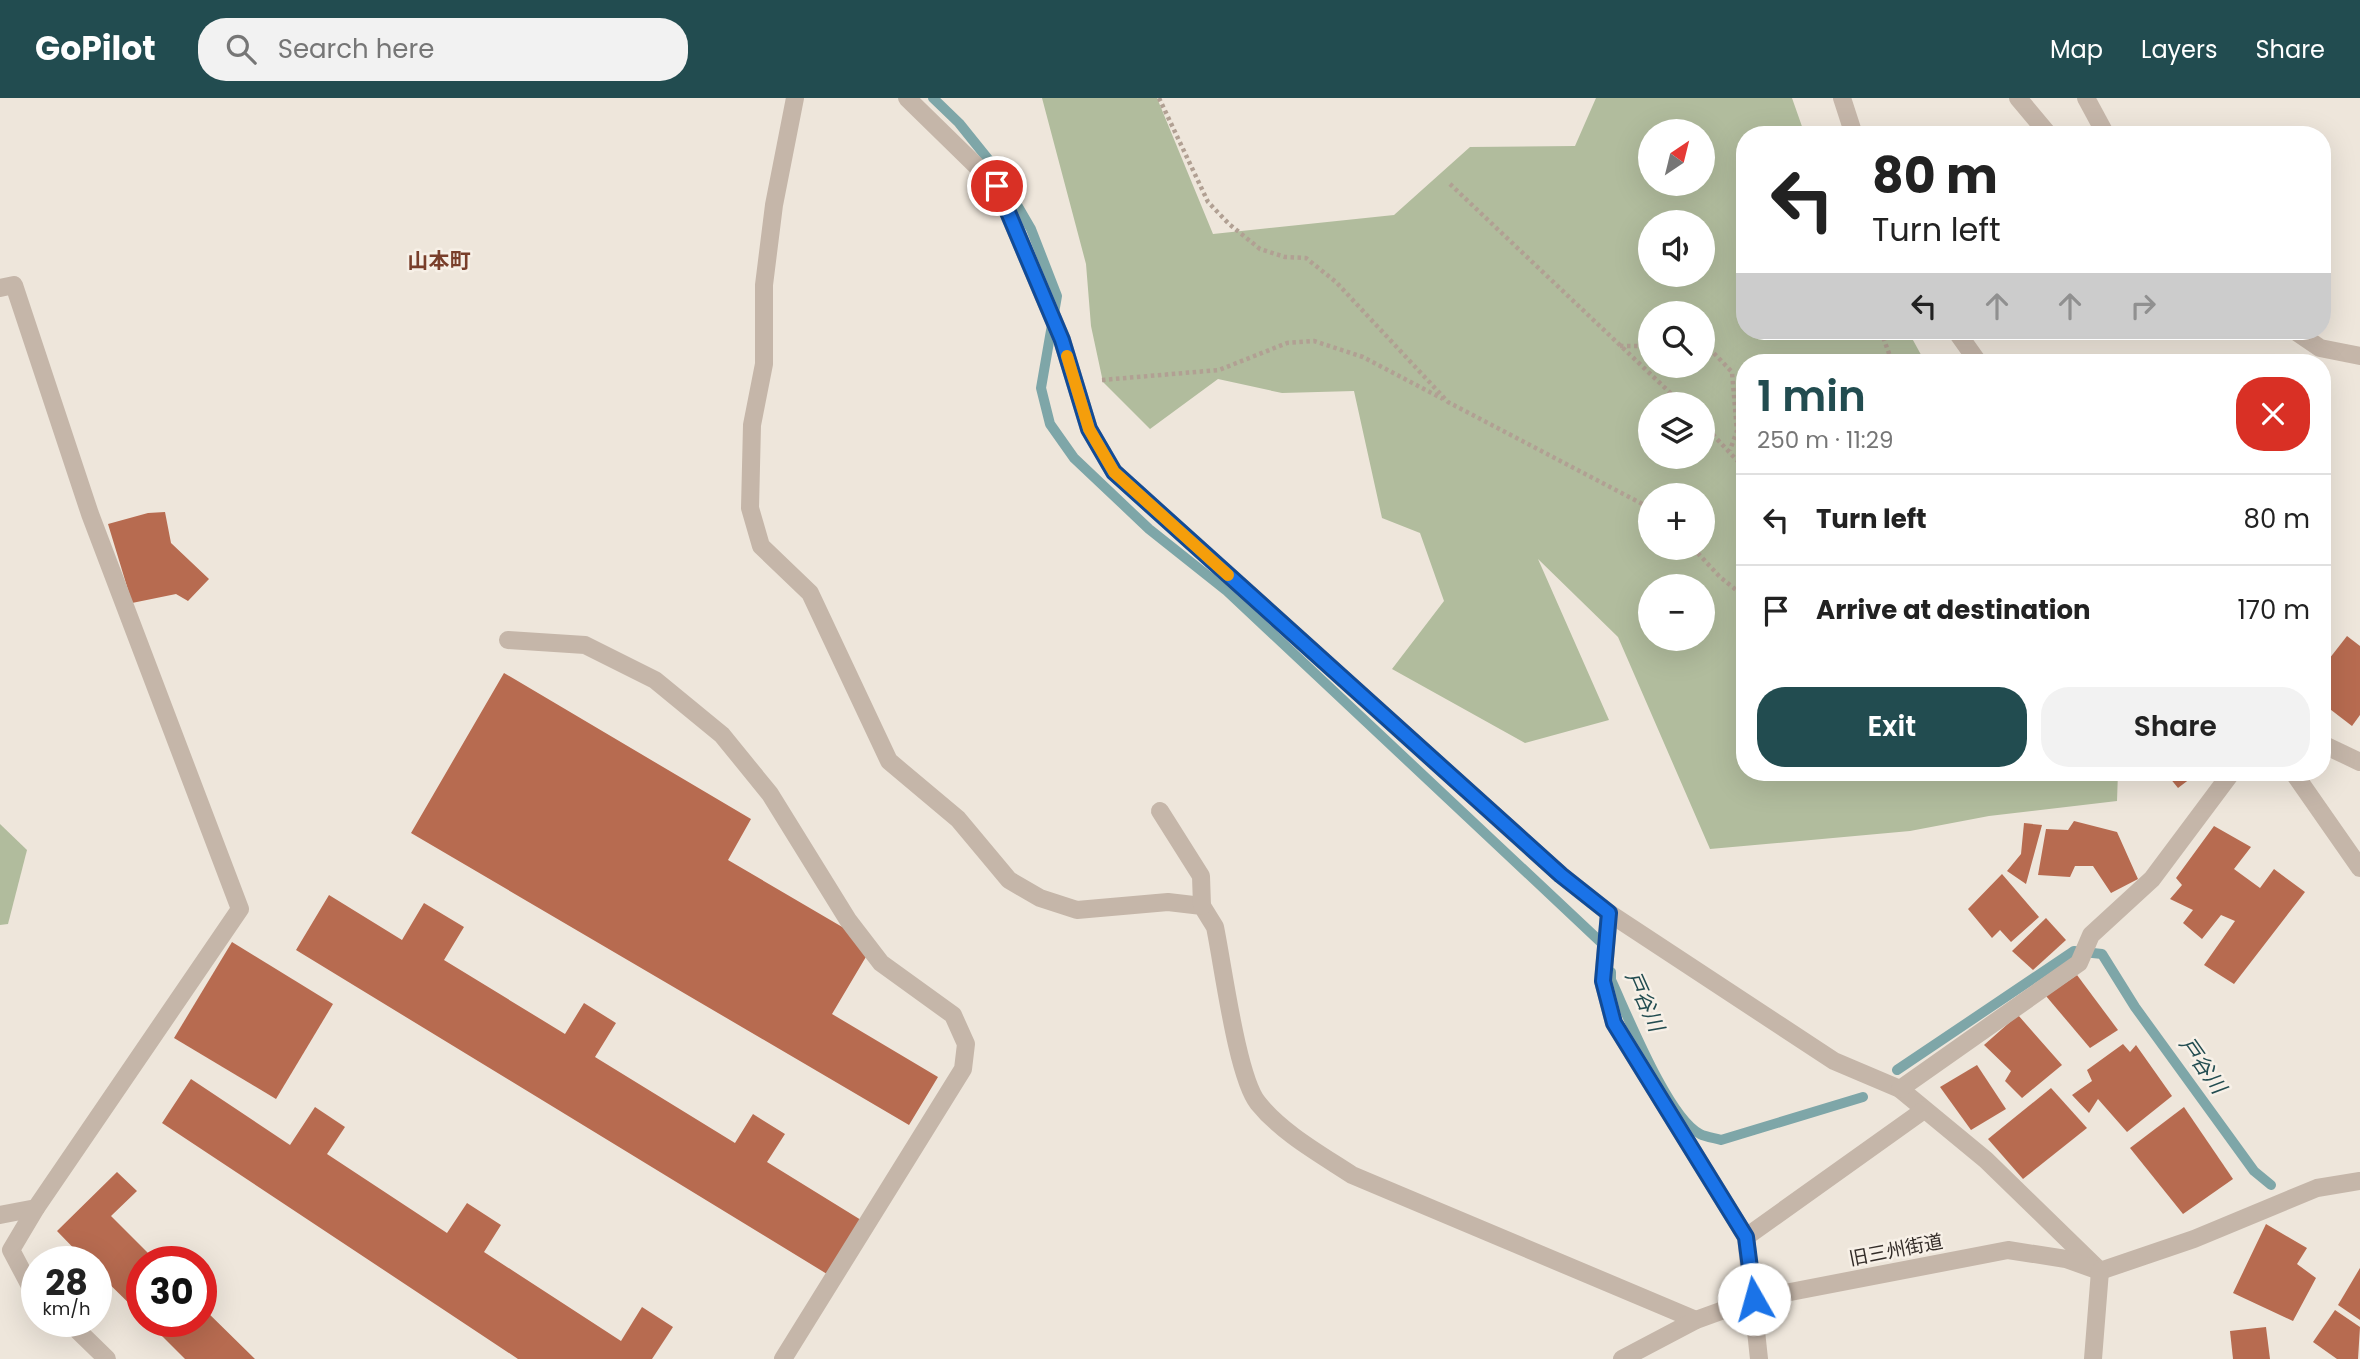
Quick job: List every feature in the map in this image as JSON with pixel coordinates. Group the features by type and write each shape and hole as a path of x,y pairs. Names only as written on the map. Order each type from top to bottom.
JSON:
{"street":[{"path":"796,98 774,205 765,285 764,364 752,425 750,508 761,546 810,593 889,761 958,819 1009,880 1040,898 1077,910 1168,902 1202,906"},
{"path":"906,98 997,186 1062,340 1089,429 1114,472 1561,875 1609,913 1835,1061 1900,1089 1986,1160 2100,1271"},
{"path":"1842,98 1851,126"},
{"path":"2018,98 2041,126"},
{"path":"2086,98 2101,126"},
{"path":"0,288 14,285 90,514 240,909 36,1208 11,1250 21,1269"},
{"path":"2308,340 2320,348 2360,356"},
{"path":"508,640 585,645 655,680 722,735 770,794 848,920 881,963 953,1015 966,1045 962,1069 783,1359"},
{"path":"2331,748 2360,762"},
{"path":"1900,1089 2079,963 2091,935 2151,879 2225,781"},
{"path":"2299,781 2360,868"},
{"path":"1160,811 1201,876 1202,906 1215,926 1245,1080 1258,1103 1300,1141 1352,1175 1696,1320"},
{"path":"1609,913 1603,981 1614,1023 1746,1237 1759,1359"},
{"path":"1746,1237 1924,1111"},
{"path":"2100,1271 2194,1239 2317,1188 2360,1181"},
{"path":"0,1215 36,1208"},
{"name":"旧三州街道","path":"1622,1359 1696,1320 1754,1299 2008,1250 2066,1259 2100,1271"},
{"path":"2093,1359 2100,1271"},
{"path":"84,1337 107,1359"}],"path":[{"path":"1159,98 1208,202 1229,224 1260,249 1285,257 1306,258 1336,282 1448,402"},
{"path":"1450,184 1669,392"},
{"path":"1074,382 1219,370 1287,343 1314,341 1363,356 1638,502"},
{"path":"1620,346 1638,346"},
{"path":"1715,354 1732,372 1736,419"},
{"path":"1730,450 1736,434"},
{"path":"1715,436 1736,458"},
{"path":"1704,560 1736,590"}],"green space":[{"path":"1042,98 1157,98 1213,234 1394,215 1470,147 1575,146 1596,98 1792,98 1802,126 1736,126 1736,340 1913,340 1921,354 1736,354 1736,781 2118,781 2117,801 1989,816 1910,831 1710,849 1618,637 1538,559 1609,720 1525,743 1392,669 1444,601 1420,533 1382,518 1354,391 1282,393 1218,379 1150,429 1103,382 1091,326 1086,264"},
{"path":"0,824 27,850 8,924 0,925"}],"building":[{"path":"165,512 171,543 209,579 188,601 176,594 132,603 108,524 148,513"},
{"path":"2347,636 2360,646 2360,715 2352,726 2331,710 2331,656"},
{"path":"504,673 751,819 728,860 873,945 832,1014 938,1077 909,1125 411,833"},
{"path":"2172,781 2187,781 2178,788"},
{"path":"2074,821 2117,832 2138,879 2111,893 2093,866 2075,866 2070,877 2038,875 2046,829 2068,830"},
{"path":"2024,823 2042,825 2026,884 2007,871 2021,854"},
{"path":"2214,826 2251,847 2234,869 2260,888 2274,869 2305,892 2234,984 2204,965 2235,921 2221,915 2202,939 2183,923 2193,910 2170,899 2182,885 2176,878"},
{"path":"2002,874 2039,917 2011,942 2000,930 1992,938 1968,909"},
{"path":"329,895 402,940 424,903 464,927 444,960 565,1034 584,1003 616,1023 595,1057 735,1143 753,1114 785,1134 767,1162 861,1220 827,1274 296,950"},
{"path":"2046,918 2066,940 2033,970 2012,951"},
{"path":"232,942 333,1004 276,1099 174,1038"},
{"path":"2077,975 2118,1030 2090,1048 2046,996"},
{"path":"2018,1015 2062,1065 2022,1098 2005,1081 2011,1071 1984,1045"},
{"path":"2123,1044 2130,1052 2136,1045 2172,1096 2127,1132 2098,1099 2089,1113 2072,1095 2092,1081 2087,1070"},
{"path":"1977,1065 2006,1109 1971,1130 1940,1087"},
{"path":"191,1079 290,1145 315,1107 345,1127 327,1154 447,1233 467,1203 501,1225 484,1252 621,1341 642,1307 673,1327 652,1359 518,1359 162,1123"},
{"path":"2051,1088 2087,1128 2023,1179 1988,1139"},
{"path":"2184,1107 2233,1179 2183,1214 2130,1148"},
{"path":"117,1172 137,1191 111,1216 141,1246 126,1246 126,1300 112,1287 112,1246 72,1246 57,1231"},
{"path":"2266,1224 2307,1248 2297,1264 2316,1278 2293,1321 2233,1293"},
{"path":"2360,1268 2360,1320 2338,1305"},
{"path":"2335,1310 2360,1327 2358,1359 2337,1359 2313,1342"},
{"path":"217,1322 255,1359 185,1359 163,1337 217,1337"},
{"path":"2266,1327 2270,1359 2233,1359 2230,1331"}],"waterway":[{"name":"戸谷川","path":"933,98 959,123 996,169 1031,229 1057,296 1041,388 1050,424 1074,458 1149,529 1227,591 1606,947"},
{"name":"戸谷川","path":"1897,1070 2074,951 2102,954 2135,1007 2254,1171 2271,1185"},
{"name":"戸谷川","path":"1611,972 1611,980 1662,1087 1675,1108 1700,1134 1721,1140 1863,1097"}],"slow traffic":[{"path":"1067,356 1089,429 1114,472 1228,575"}],"district":[{"name":"山本町","path":"439,260"}],"route":[{"path":"997,186 1062,340 1089,429 1114,472 1561,875 1609,913 1603,981 1614,1023 1746,1237 1754,1299"}]}
